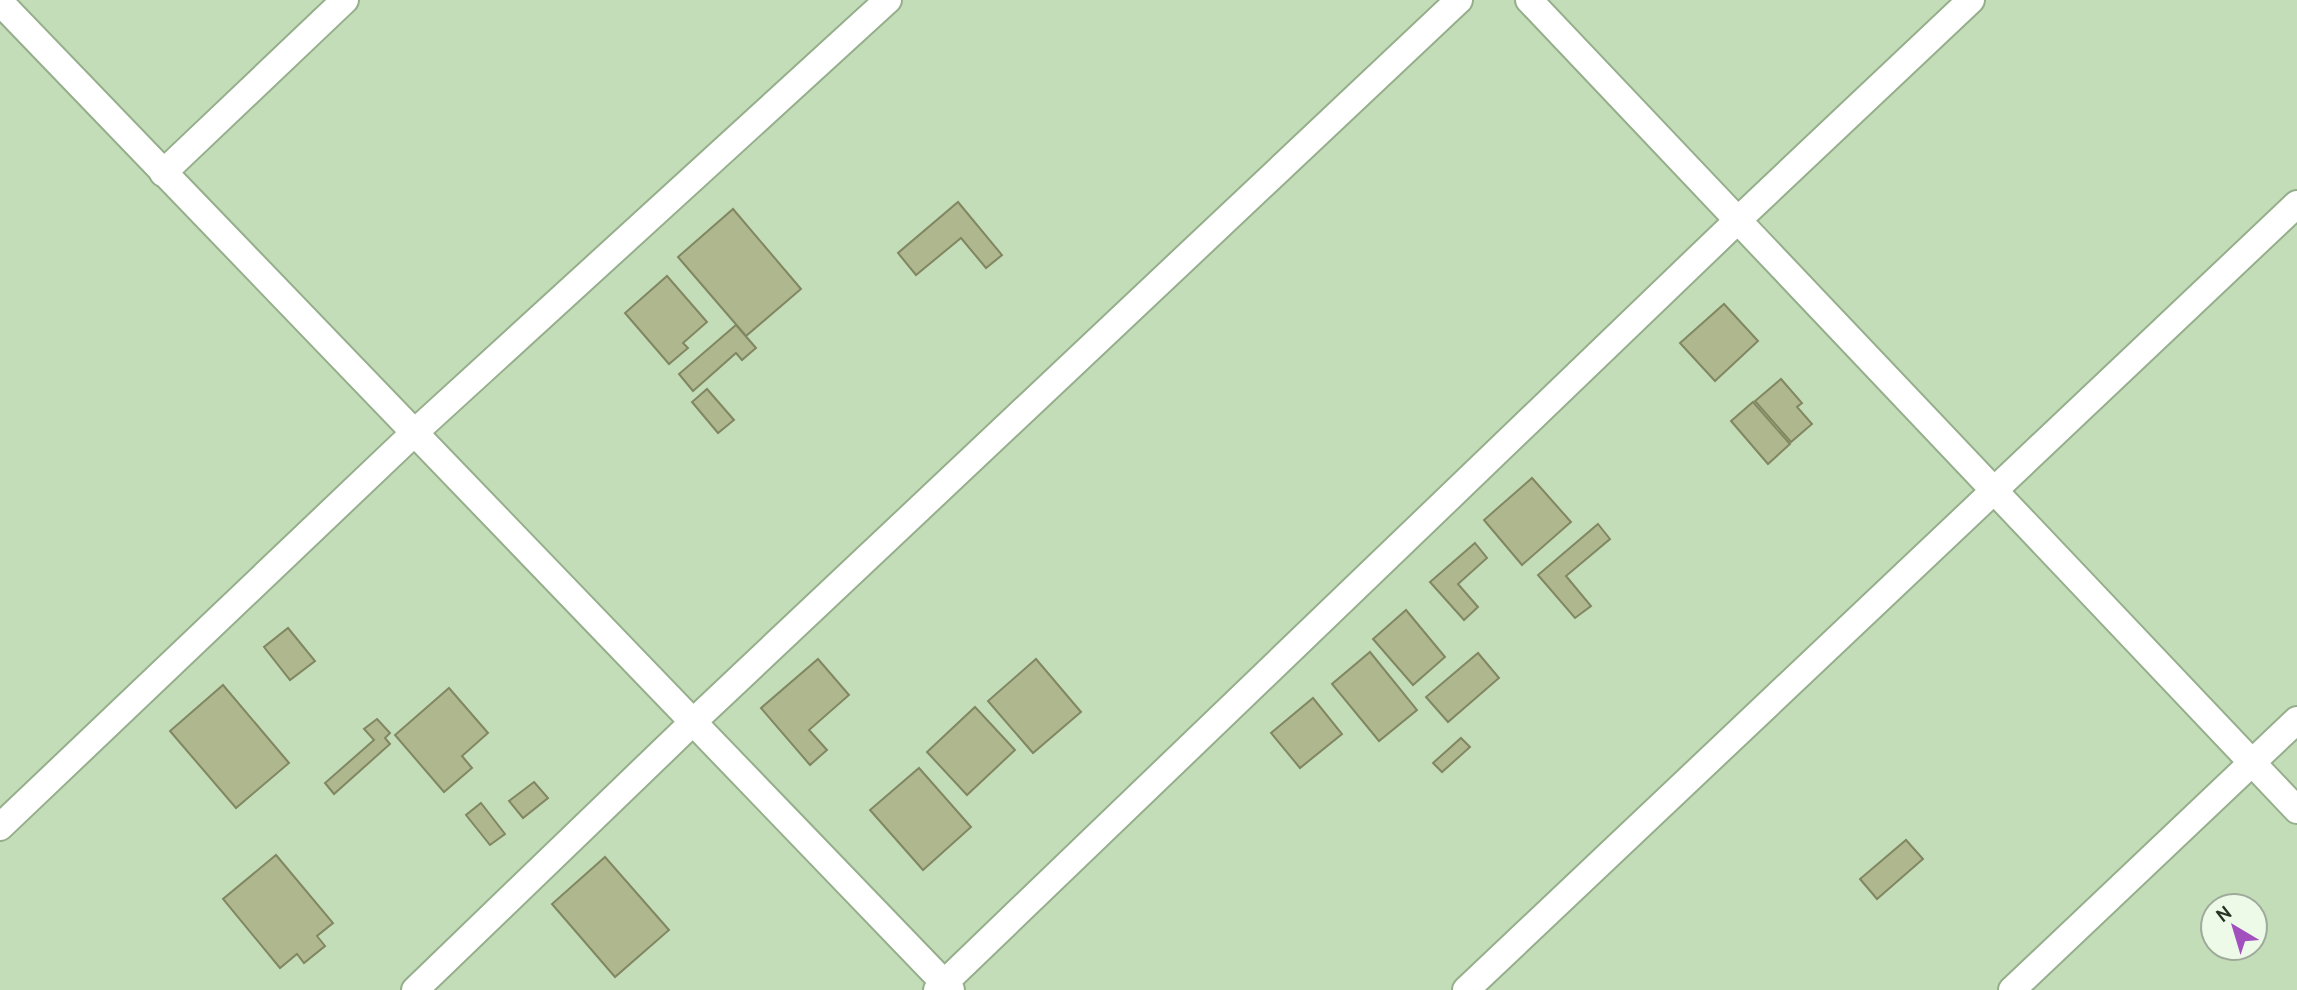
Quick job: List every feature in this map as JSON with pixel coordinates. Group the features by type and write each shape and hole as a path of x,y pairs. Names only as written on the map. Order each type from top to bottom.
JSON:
{"street":[{"path":"163,173 345,0"},
{"path":"0,827 414,433 888,0"},
{"path":"415,990 693,722 1459,0"},
{"path":"1529,0 2297,810"},
{"path":"0,2 693,722 944,988 1738,220 1971,0"},
{"path":"1466,990 2297,204"},
{"path":"2012,990 2297,720"}],"building":[{"path":"958,202 1002,255 986,268 961,238 916,275 898,253"},
{"path":"733,209 801,289 746,336 678,257"},
{"path":"667,276 707,322 683,343 688,348 669,364 625,313"},
{"path":"1724,304 1758,341 1715,381 1680,343"},
{"path":"736,325 756,348 742,360 736,353 693,391 679,374"},
{"path":"1781,379 1802,403 1797,407 1812,424 1791,442 1755,401"},
{"path":"707,389 734,420 718,433 692,402"},
{"path":"1753,402 1790,444 1768,464 1731,421"},
{"path":"1532,478 1571,522 1522,565 1484,520"},
{"path":"1598,524 1610,539 1566,576 1591,606 1575,618 1538,575"},
{"path":"1475,543 1487,558 1458,584 1478,607 1464,620 1430,582"},
{"path":"1406,610 1445,657 1413,685 1373,639"},
{"path":"288,628 315,661 290,680 264,647"},
{"path":"1370,652 1417,710 1379,741 1332,684"},
{"path":"1478,653 1499,678 1448,722 1426,697"},
{"path":"818,659 849,695 809,730 827,750 810,765 761,708"},
{"path":"1036,659 1081,712 1033,753 988,701"},
{"path":"223,685 289,763 236,808 170,731"},
{"path":"449,688 488,733 462,756 472,768 444,792 395,735"},
{"path":"1313,698 1342,734 1300,768 1271,733"},
{"path":"975,707 1015,750 967,795 927,752"},
{"path":"377,719 390,733 385,738 390,744 334,794 325,783 374,740 364,729"},
{"path":"1461,738 1470,747 1442,772 1433,763"},
{"path":"919,768 971,827 923,870 870,810"},
{"path":"534,782 548,798 523,818 509,801"},
{"path":"481,803 505,834 490,845 466,815"},
{"path":"1906,840 1923,859 1877,899 1860,879"},
{"path":"276,855 333,923 317,936 325,946 304,963 297,954 280,968 223,899"},
{"path":"605,857 669,930 615,977 552,904"}]}
